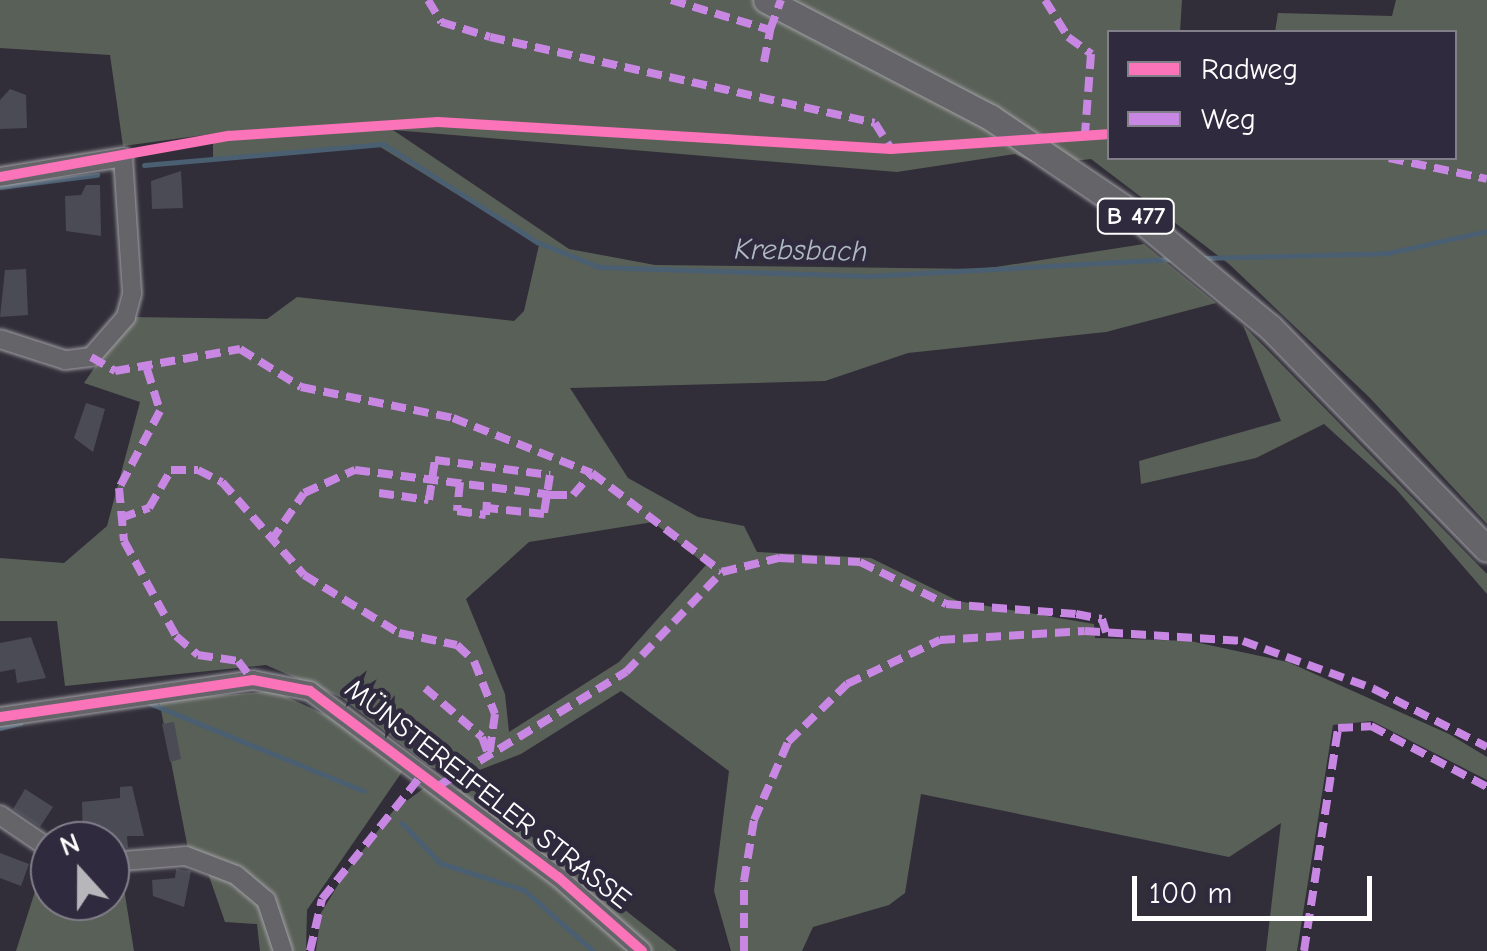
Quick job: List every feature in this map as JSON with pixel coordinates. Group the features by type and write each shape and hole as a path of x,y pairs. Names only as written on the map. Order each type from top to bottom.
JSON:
{"main road":[{"name":"B 477","path":"766,0 912,72 1135,215 1336,391 1487,549"}],"street":[{"path":"0,177 122,157 132,294 126,317 91,357 65,360 0,339"},
{"name":"MÜNSTEREIFELER STRASSE","path":"0,717 253,680 310,691 558,877 642,951"},
{"path":"0,815 30,836"},
{"path":"130,860 186,856 236,874 266,900 284,951"}],"shaded area":[{"path":"0,0 1182,0 1180,30 1107,30 1107,160 1457,160 1457,30 1275,30 1278,13 1392,16 1396,0 1487,0 1487,524 1369,397 1229,264 1091,159 1039,165 1015,154 897,172 393,130 569,249 655,265 983,269 1144,244 1216,303 1106,332 908,353 825,381 570,388 628,478 698,517 744,526 757,552 871,558 958,601 1094,624 1095,638 1190,641 1288,662 1449,734 1487,757 1487,780 1372,721 1333,725 1297,951 1266,951 1281,823 1229,857 921,794 905,893 889,905 813,927 802,951 731,951 714,891 729,771 621,691 521,754 464,776 430,767 342,698 266,665 65,686 57,621 0,621 0,558 64,563 107,526 140,402 84,383 129,317 267,319 297,297 514,321 524,311 539,245 377,145 213,161 213,142 229,140 227,132 123,146 110,55 0,48","holes":["653,522 706,565 619,662 509,732 505,694 466,599 529,542"]},
{"path":"1243,325 1487,574 1487,594 1396,489 1324,424 1256,458 1141,484 1139,461 1281,421"},
{"path":"274,691 337,720 404,769 307,910 306,951 260,951 257,924 225,922 202,856 188,849 159,700"},
{"path":"427,786 474,791 677,951 316,951 321,913 344,875 393,811"},
{"path":"30,907 30,921 129,921 134,951 16,951"}],"building":[{"path":"10,89 26,95 27,128 0,129 0,100"},
{"path":"181,171 183,208 152,209 151,181"},
{"path":"86,185 100,185 101,236 66,231 65,196 81,195"},
{"path":"26,269 28,315 0,317 5,270"},
{"path":"86,403 105,409 93,452 74,438"},
{"path":"31,637 46,678 17,683 15,669 0,672 0,643"},
{"path":"174,722 181,759 170,762 162,724"},
{"path":"132,786 144,836 130,836 130,821 82,821 82,802 120,798 120,787"},
{"path":"25,789 53,807 44,821 31,821 13,809"},
{"path":"0,853 29,864 21,886 0,878"},
{"path":"176,869 191,871 184,907 153,896 152,880 175,878"}],"waterway":[{"name":"Krebsbach","path":"144,165 383,144 537,242 599,267 869,276 1172,259"},
{"name":"Krebsbach","path":"0,187 97,175"},
{"name":"Krebsbach","path":"1202,258 1388,253 1487,231"},
{"path":"149,703 364,791"},
{"path":"0,728 20,723"},
{"path":"402,823 440,863 524,890 593,951"}],"marked path":[{"path":"428,0 441,22 490,37 875,123 891,149"},
{"path":"671,0 770,30 781,0"},
{"path":"1045,0 1068,37 1091,54 1085,133"},
{"path":"764,62 770,30"},
{"path":"1398,160 1487,179"},
{"path":"91,357 115,371 240,349 301,387 453,418 592,473 722,572"},
{"path":"147,369 160,411 119,488 124,541 176,636 198,655 238,661 253,680"},
{"path":"379,493 429,500 435,460 550,475 544,514 487,508"},
{"path":"121,518 149,508 171,470 198,470 222,482 304,575 399,633 457,645 474,661 495,714 489,756"},
{"path":"271,541 304,493 355,470 552,495 573,495 592,473"},
{"path":"460,482 457,511 486,515 487,502"},
{"path":"722,572 779,558 860,562 946,604 1076,614 1102,619 1106,632"},
{"path":"440,785 626,672 722,572"},
{"path":"744,951 744,881 754,820 788,742 847,684 940,640 1085,631 1243,641 1374,689 1487,747"},
{"path":"425,688 482,737 489,756"},
{"path":"1304,951 1338,728 1371,726 1487,787"},
{"path":"310,951 322,899 424,772"}],"cycle path":[{"path":"0,177 228,136 438,122 891,149 1107,134"},
{"path":"0,717 253,680 310,691 558,877 642,951"}]}
